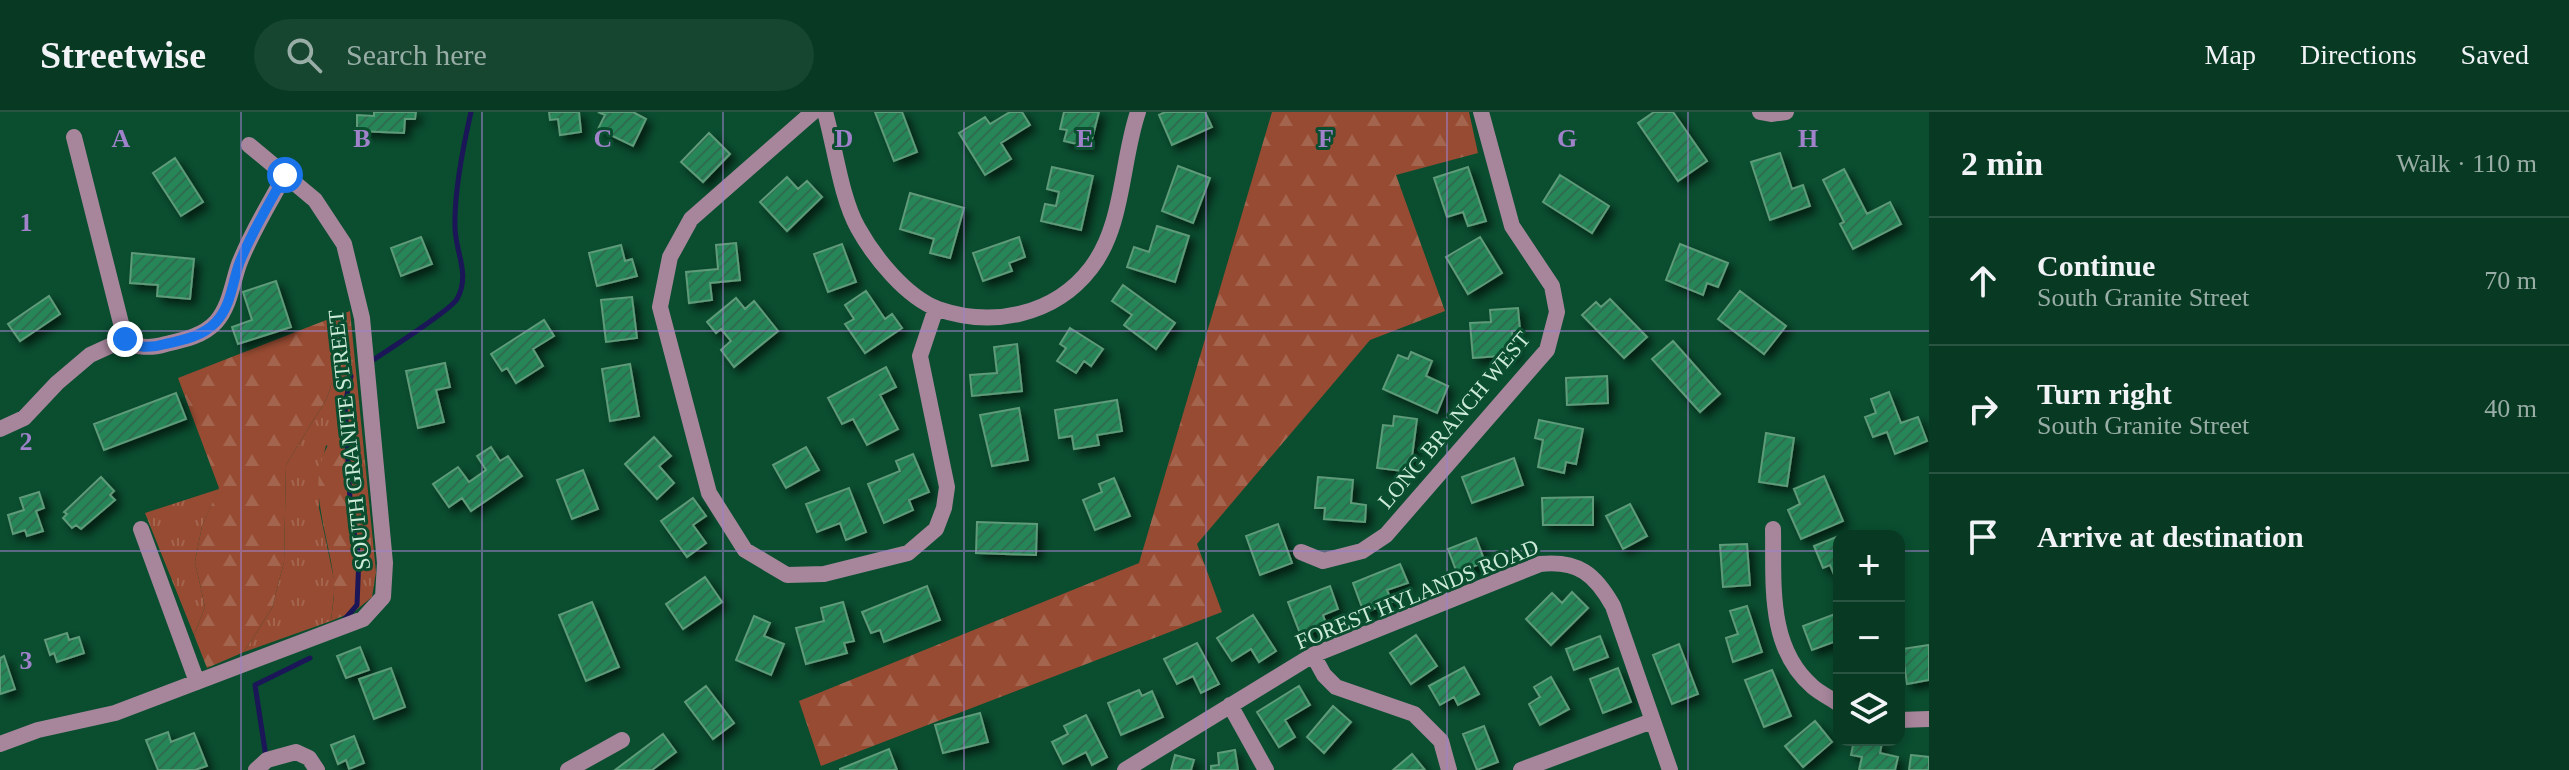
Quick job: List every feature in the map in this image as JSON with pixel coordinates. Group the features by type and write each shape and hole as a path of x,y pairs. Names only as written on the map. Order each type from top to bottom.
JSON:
{"street":[{"path":"813,112 691,219 670,257 660,307 709,493 745,550 787,575 824,574 908,553 936,529 944,508 947,487 920,356 936,308"},
{"path":"825,112 847,202 856,226 877,260 903,286 936,308 982,318 1024,315 1058,297 1092,267 1113,223 1128,140 1138,112"},
{"name":"LONG BRANCH WEST","path":"1301,552 1323,561 1362,551 1386,535 1547,350 1557,312 1552,286 1512,226 1481,112"},
{"path":"1760,112 1786,112"},
{"path":"74,137 125,339 131,345 155,347 196,336 215,323 226,308 239,265 254,232 285,175"},
{"name":"SOUTH GRANITE STREET","path":"0,744 38,730 115,713 309,640 363,619 383,597 385,563 362,318 344,244 315,200 249,145"},
{"path":"0,429 24,418 57,383 90,355 125,339"},
{"path":"141,529 197,682"},
{"path":"1773,529 1774,612 1786,653 1811,686 1833,700"},
{"name":"FOREST HYLANDS ROAD","path":"1125,770 1313,655 1540,564 1555,562 1572,565 1600,584 1613,606 1670,770"},
{"path":"1313,655 1324,675 1336,687 1414,714 1441,741 1449,770"},
{"path":"1230,705 1266,770"},
{"path":"1905,720 1929,719"},
{"path":"1521,770 1652,721"},
{"path":"568,770 622,740"},
{"path":"266,763 296,752 309,758 317,770"}],"green space":[{"path":"1272,112 1469,112 1478,153 1396,175 1445,311 1370,340 1197,544 1222,612 821,766 799,701 1139,563"},
{"path":"350,311 376,572 372,597 355,611 363,544 354,465 326,445 321,466 319,508 335,584 331,621 244,652 272,608 284,562 286,465 327,398 341,354 334,317"},
{"path":"334,317 341,354 327,398 286,465 284,562 272,608 244,652 207,668 194,635 205,607 195,562 202,526 219,488 178,378"},
{"path":"335,436 341,437 354,465 363,544 355,611 331,621 334,583 319,488 325,451"},
{"path":"219,489 202,526 195,562 205,607 194,635 145,513"}],"building":[{"path":"374,112 416,112 415,119 405,119 404,133 357,131 357,115 374,116"},
{"path":"549,112 579,112 581,132 560,135 558,119 550,120"},
{"path":"598,112 633,112 646,119 633,146 598,129 605,115"},
{"path":"875,112 902,112 917,152 894,161"},
{"path":"1010,112 1022,112 1030,125 1001,143 1011,159 985,175 959,133 985,117 990,124"},
{"path":"1064,112 1099,112 1090,147 1064,141 1067,130 1060,129"},
{"path":"1165,112 1205,112 1212,127 1172,145 1159,115"},
{"path":"1654,112 1673,112 1707,161 1678,181 1638,123"},
{"path":"709,133 730,154 703,182 681,162"},
{"path":"1780,153 1792,189 1803,185 1810,206 1770,220 1751,162"},
{"path":"175,158 203,202 181,216 153,173"},
{"path":"1178,166 1210,178 1193,223 1162,211"},
{"path":"1052,167 1093,176 1081,230 1041,221 1045,204 1056,206 1059,192 1047,189"},
{"path":"1468,167 1486,221 1468,226 1463,212 1447,217 1434,178"},
{"path":"1844,169 1867,214 1890,202 1901,224 1853,249 1840,224 1844,222 1823,180"},
{"path":"1560,175 1609,206 1592,233 1543,202"},
{"path":"787,177 798,189 807,181 822,197 787,231 760,202"},
{"path":"910,193 964,208 950,258 930,253 934,239 900,229"},
{"path":"1157,226 1189,236 1175,282 1127,267 1134,247 1149,252"},
{"path":"421,237 432,264 401,276 391,248"},
{"path":"1019,237 1025,257 1009,263 1012,271 983,281 973,253"},
{"path":"1480,237 1502,273 1468,294 1446,257"},
{"path":"736,243 740,280 710,283 712,300 689,303 686,272 718,269 716,245"},
{"path":"842,244 856,282 828,292 814,254"},
{"path":"1680,244 1728,263 1718,287 1707,283 1703,295 1666,280"},
{"path":"621,245 625,261 632,259 637,276 597,286 589,253"},
{"path":"132,253 194,259 190,299 157,296 158,285 130,283"},
{"path":"276,281 291,327 238,344 232,327 252,320 243,292"},
{"path":"1123,285 1175,323 1156,349 1124,325 1132,315 1112,301"},
{"path":"866,291 885,319 892,314 902,328 865,353 845,324 854,319 845,305"},
{"path":"1740,291 1786,326 1764,354 1718,319"},
{"path":"49,296 60,314 20,341 8,324"},
{"path":"632,297 637,338 606,342 601,300"},
{"path":"736,298 745,309 754,301 778,331 734,367 721,350 731,341 721,329 716,333 707,322"},
{"path":"1610,299 1647,337 1624,358 1582,315 1596,302 1601,307"},
{"path":"1518,308 1520,330 1512,331 1514,355 1473,358 1470,323 1491,322 1490,310"},
{"path":"544,320 554,336 533,349 543,366 516,383 507,368 502,371 491,354"},
{"path":"1070,328 1103,349 1091,366 1084,361 1076,373 1057,361 1066,348 1060,344"},
{"path":"1673,341 1720,394 1700,412 1652,359"},
{"path":"1017,344 1022,391 972,396 970,375 997,373 994,347"},
{"path":"1411,352 1432,361 1426,376 1448,386 1437,413 1383,389 1398,355 1408,359"},
{"path":"445,363 450,387 436,390 444,422 418,428 406,371"},
{"path":"630,364 639,416 610,421 602,369"},
{"path":"886,367 896,387 880,395 898,429 867,445 853,419 842,424 828,398"},
{"path":"1607,376 1608,403 1567,405 1566,378"},
{"path":"1889,392 1901,423 1918,417 1927,441 1895,454 1887,432 1873,437 1865,417 1876,413 1871,399"},
{"path":"176,393 186,419 104,450 94,424"},
{"path":"1117,400 1122,431 1097,435 1099,445 1074,449 1072,436 1059,438 1055,410"},
{"path":"1019,408 1028,460 992,466 980,415"},
{"path":"1394,416 1417,419 1410,472 1377,468 1383,425 1393,426"},
{"path":"1539,420 1583,429 1576,464 1566,462 1564,473 1538,467 1543,440 1535,438"},
{"path":"1766,433 1794,438 1787,486 1759,482"},
{"path":"654,437 671,456 659,466 674,483 657,499 625,464"},
{"path":"491,447 500,461 508,456 522,476 471,511 462,498 449,507 433,484 458,467 469,482 486,470 477,456"},
{"path":"806,447 819,470 786,488 773,465"},
{"path":"913,454 929,492 909,500 913,510 884,523 868,484 900,471 896,461"},
{"path":"1514,458 1523,485 1472,503 1462,477"},
{"path":"583,470 598,509 572,519 557,480"},
{"path":"1824,476 1843,521 1801,539 1788,510 1800,504 1794,489"},
{"path":"101,477 114,491 110,495 115,500 81,529 76,525 72,528 63,518 67,514 64,512"},
{"path":"1318,477 1353,480 1351,503 1366,505 1365,522 1324,519 1325,508 1315,508"},
{"path":"1114,478 1130,516 1095,530 1083,500 1102,492 1099,484"},
{"path":"849,488 866,532 846,540 840,523 817,532 806,504"},
{"path":"39,492 44,508 36,511 43,531 27,536 25,530 13,534 8,515 24,510 20,498"},
{"path":"1593,497 1593,525 1543,525 1542,498"},
{"path":"693,498 706,516 693,525 706,543 687,557 661,521"},
{"path":"1630,504 1647,536 1623,549 1606,516"},
{"path":"977,522 1037,524 1036,555 976,553"},
{"path":"1278,524 1292,563 1260,575 1246,536"},
{"path":"1476,538 1485,562 1457,573 1448,549"},
{"path":"1833,538 1833,572 1830,565 1823,568 1814,546"},
{"path":"1747,544 1750,585 1723,587 1720,545"},
{"path":"1400,564 1408,583 1387,590 1392,602 1364,613 1353,583"},
{"path":"705,577 722,602 683,629 666,604"},
{"path":"927,586 940,620 884,642 880,630 871,633 862,612"},
{"path":"1330,586 1338,609 1323,615 1327,626 1301,636 1288,602"},
{"path":"1572,592 1588,608 1551,645 1526,619 1552,593 1562,603"},
{"path":"592,602 619,667 586,681 559,615"},
{"path":"843,602 854,641 844,643 847,653 806,664 796,628 824,621 821,608"},
{"path":"1747,606 1762,652 1733,662 1726,638 1738,634 1730,611"},
{"path":"1253,615 1276,651 1259,662 1251,649 1232,661 1217,638"},
{"path":"1833,615 1833,642 1812,650 1803,626"},
{"path":"754,616 770,623 764,636 784,644 771,675 736,660"},
{"path":"67,633 69,640 79,637 84,653 57,662 54,653 50,655 45,640"},
{"path":"1416,635 1437,666 1411,684 1390,653"},
{"path":"1600,636 1608,657 1574,670 1566,649"},
{"path":"1197,643 1219,684 1201,693 1193,676 1177,684 1164,659"},
{"path":"1679,644 1698,694 1672,704 1653,655"},
{"path":"1929,645 1929,680 1907,684 1905,649"},
{"path":"360,647 369,670 346,678 337,656"},
{"path":"4,656 15,689 0,694 0,658"},
{"path":"1464,667 1479,694 1458,705 1454,697 1440,705 1429,686"},
{"path":"391,668 405,707 374,719 359,679"},
{"path":"1618,668 1631,702 1603,713 1590,679"},
{"path":"1772,670 1791,716 1764,727 1745,680"},
{"path":"1551,677 1569,709 1540,725 1529,704 1540,697 1534,687"},
{"path":"706,686 734,723 713,739 685,702"},
{"path":"1299,686 1310,705 1285,720 1295,737 1279,747 1257,712"},
{"path":"1139,690 1142,696 1152,691 1163,717 1121,735 1108,703"},
{"path":"1333,706 1351,722 1324,753 1307,737"},
{"path":"980,713 988,742 943,753 935,725"},
{"path":"1086,715 1107,757 1092,765 1086,752 1063,764 1052,742 1068,734 1064,726"},
{"path":"1815,721 1832,742 1803,767 1785,746"},
{"path":"1484,726 1498,762 1477,770 1463,734"},
{"path":"168,732 171,742 194,733 207,766 195,770 158,770 146,740"},
{"path":"663,734 676,752 652,770 615,770"},
{"path":"354,736 364,763 349,769 346,760 338,764 331,745"},
{"path":"1853,746 1881,746 1880,753 1898,757 1895,770 1859,770 1862,757 1851,755"},
{"path":"889,749 897,770 840,770 840,769"},
{"path":"1235,750 1238,770 1211,770 1211,766 1219,765 1218,753"},
{"path":"1412,754 1425,770 1393,770"},
{"path":"1175,755 1194,760 1191,770 1171,770"},
{"path":"1911,755 1929,757 1929,770 1909,770"}],"waterway":[{"path":"373,360 443,312 457,299 461,290 463,272 455,213 471,112"},
{"path":"344,620 357,605 359,557 351,518 345,404 351,376"},
{"path":"266,757 255,685 310,658"}],"route":[{"path":"125,339 131,345 155,347 196,336 215,323 226,308 239,265 254,232 285,175"}]}
